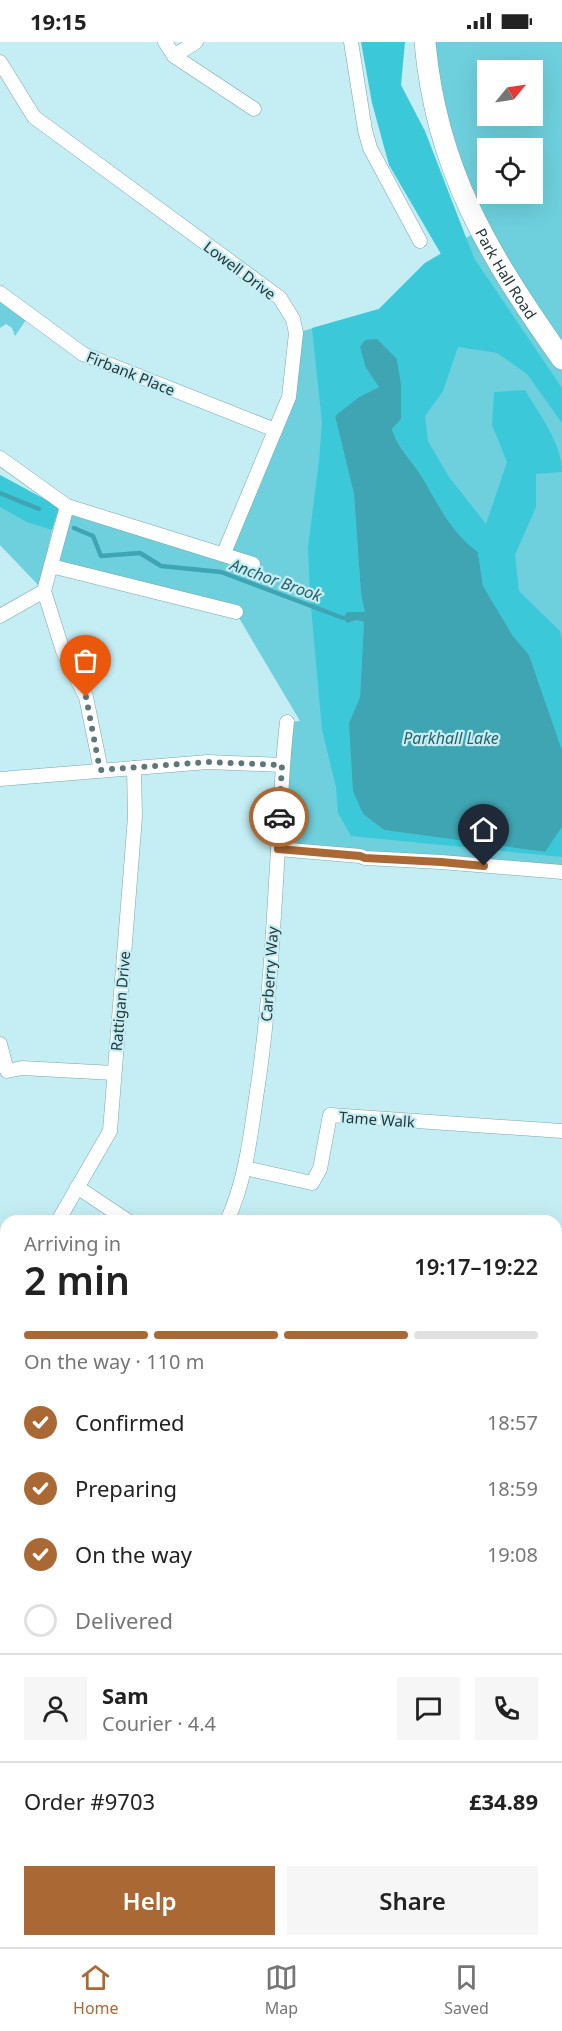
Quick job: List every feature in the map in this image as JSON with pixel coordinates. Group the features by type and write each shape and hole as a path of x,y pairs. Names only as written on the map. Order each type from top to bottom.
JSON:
{"main road":[{"name":"Park Hall Road","path":"425,42 431,95 441,135 460,188 479,230 501,269 562,359"}],"street":[{"path":"165,42 174,56 254,110"},
{"path":"174,56 196,42"},
{"path":"351,42 370,148 420,241"},
{"name":"Lowell Drive","path":"0,62 34,117 280,298 293,319 296,333 289,397 224,553"},
{"name":"Firbank Place","path":"0,293 83,354 275,430"},
{"path":"0,458 67,506 224,553 253,564"},
{"path":"67,506 44,591 63,651 86,697 100,770"},
{"path":"51,566 236,612"},
{"path":"0,616 44,591"},
{"name":"Carberry Way","path":"229,1215 245,1168 263,1055 282,765 287,722"},
{"path":"0,779 208,762 282,765"},
{"name":"Rattigan Drive","path":"61,1215 110,1131 135,817 134,768"},
{"path":"278,849 365,858 562,872"},
{"path":"0,1044 4,1072 22,1068 114,1073"},
{"name":"Tame Walk","path":"245,1168 312,1183 320,1168 330,1116 562,1131"},
{"path":"77,1188 119,1215"}],"shaded area":[{"path":"361,42 405,42 401,85 425,131 474,258 562,388 562,423 527,374 497,353 458,347 443,391 425,416 428,441 449,477 486,524 507,462 492,425 494,392 525,390 554,440 562,472 536,474 536,507 515,555 519,591 560,631 562,640 562,750 529,655 513,636 483,586 478,552 453,527 401,448 392,429 401,419 401,384 397,359 366,368 379,387 359,397 335,416 354,494 361,594 366,612 356,620 364,622 360,697 349,723 363,814 384,830 544,852 562,827 562,857 351,836 338,813 336,787 322,730 310,595 308,547 322,423 312,328 379,309 425,263 441,254 389,165 372,103"},
{"path":"434,42 562,42 562,343 528,297 478,204 543,204 543,138 477,138 477,202 457,156 442,102"},
{"path":"479,230 562,359 562,872 278,849 291,722 300,721 236,613 51,566 67,506 224,554 289,397 296,333 379,309 425,263"},
{"path":"0,299 26,320 15,336 12,328 6,324 0,328"},
{"path":"0,475 59,507 40,587 0,545"},
{"path":"0,475 59,507 52,530 27,522 0,507"}],"water":[{"name":"Parkhall Lake","path":"377,339 397,359 401,384 401,419 392,429 394,436 453,527 478,552 483,586 513,636 529,655 562,750 562,827 545,852 384,830 363,814 353,791 349,723 360,697 364,622 356,620 347,623 343,618 347,612 365,612 361,594 354,494 335,416 359,397 379,387 366,368 360,347 365,340"}],"waterway":[{"name":"Anchor Brook","path":"0,493 39,509"},
{"name":"Anchor Brook","path":"74,528 93,536 101,556 140,553 161,566 221,572 343,618"}],"way so far":[{"path":"86,697 100,770 208,762 282,765 279,817"}],"route":[{"path":"279,817 278,849 365,858 484,866"}]}
